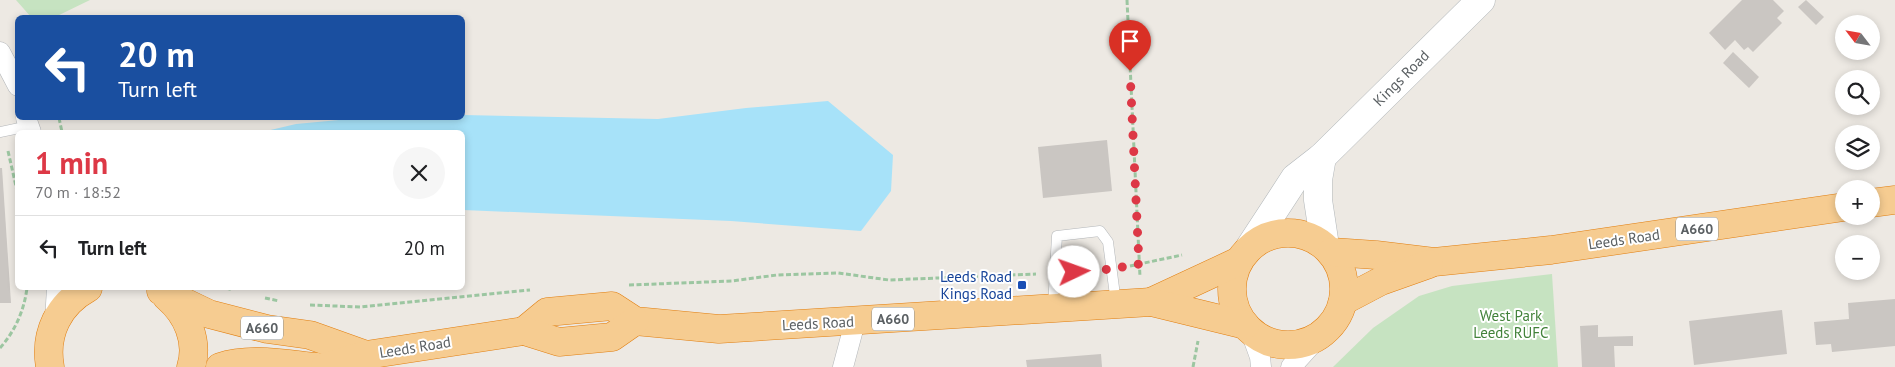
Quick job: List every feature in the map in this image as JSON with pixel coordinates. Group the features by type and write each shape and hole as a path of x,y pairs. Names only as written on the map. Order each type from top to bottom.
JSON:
{"highway":[{"path":"1880,202 1895,200"},
{"name":"Leeds Road","path":"1328,249 1434,262 1551,250 1835,209"},
{"path":"1279,233 1296,233 1311,237 1328,249 1340,267 1344,284 1343,301 1331,326 1320,335 1304,343 1285,345 1267,341 1248,329 1236,310 1232,294 1233,277 1245,254 1264,238 1279,233"},
{"name":"Leeds Road","path":"1136,303 1245,254"},
{"name":"Leeds Road","path":"1343,301 1381,281 1434,262"},
{"path":"43,361 55,320 65,305 84,290"},
{"path":"158,290 176,305 187,322 193,342 191,367"},
{"name":"Leeds Road","path":"159,290 209,314 267,329 310,335 366,355"},
{"name":"Leeds Road","path":"325,367 366,355 524,331 547,312 612,306 635,321 719,329 1136,303 1248,329"},
{"name":"A660","path":"220,367 229,364 252,362 317,367"}],"street":[{"name":"Kings Road","path":"1245,254 1295,178 1322,157 1481,0"},
{"path":"0,52 15,80"},
{"path":"1322,157 1318,180 1318,200 1328,249"},
{"path":"55,320 57,290"},
{"path":"843,367 855,322"},
{"path":"1248,329 1260,357 1260,367"},
{"path":"1291,367 1320,335"}],"lane":[{"path":"0,132 29,125"},
{"path":"1053,308 1057,236 1100,231 1108,242 1111,269 1136,303"}],"path":[{"path":"1128,0 1139,264 1136,303"},
{"path":"8,151 15,182"},
{"path":"623,285 732,281 777,275 838,273 889,280 1111,269 1189,254"},
{"path":"0,348 17,324 26,290"},
{"path":"308,305 360,307 535,290"},
{"path":"258,297 281,302"}],"green space":[{"path":"16,0 90,0 59,15 29,15"},
{"name":"West Park Leeds RUFC","path":"1552,274 1558,367 1333,367 1373,328 1419,296 1452,286"}],"water":[{"path":"828,101 893,155 891,191 861,231 731,221 465,210 465,130 270,130 296,124 339,120 465,120 465,115 658,119 746,108"}],"building":[{"path":"1742,0 1773,0 1784,11 1777,18 1782,23 1753,52 1748,47 1744,50 1735,40 1725,50 1709,33"},
{"path":"1806,0 1824,17 1816,25 1798,7"},
{"path":"1733,52 1759,77 1749,88 1723,63"},
{"path":"1107,140 1112,191 1043,198 1038,147"},
{"path":"0,168 2,168 11,303 0,303"},
{"path":"1895,299 1895,346 1832,352 1831,344 1816,345 1814,322 1849,319 1848,303"},
{"path":"1782,310 1787,354 1694,365 1689,321"},
{"path":"1598,325 1598,337 1633,336 1633,346 1614,346 1615,367 1582,367 1580,326"},
{"path":"1101,354 1102,367 1027,367 1026,360"}],"place":[{"name":"Leeds Road Kings Road","path":"1022,285"}],"route":[{"path":"1074,272 1111,269 1139,264 1130,71"}]}
